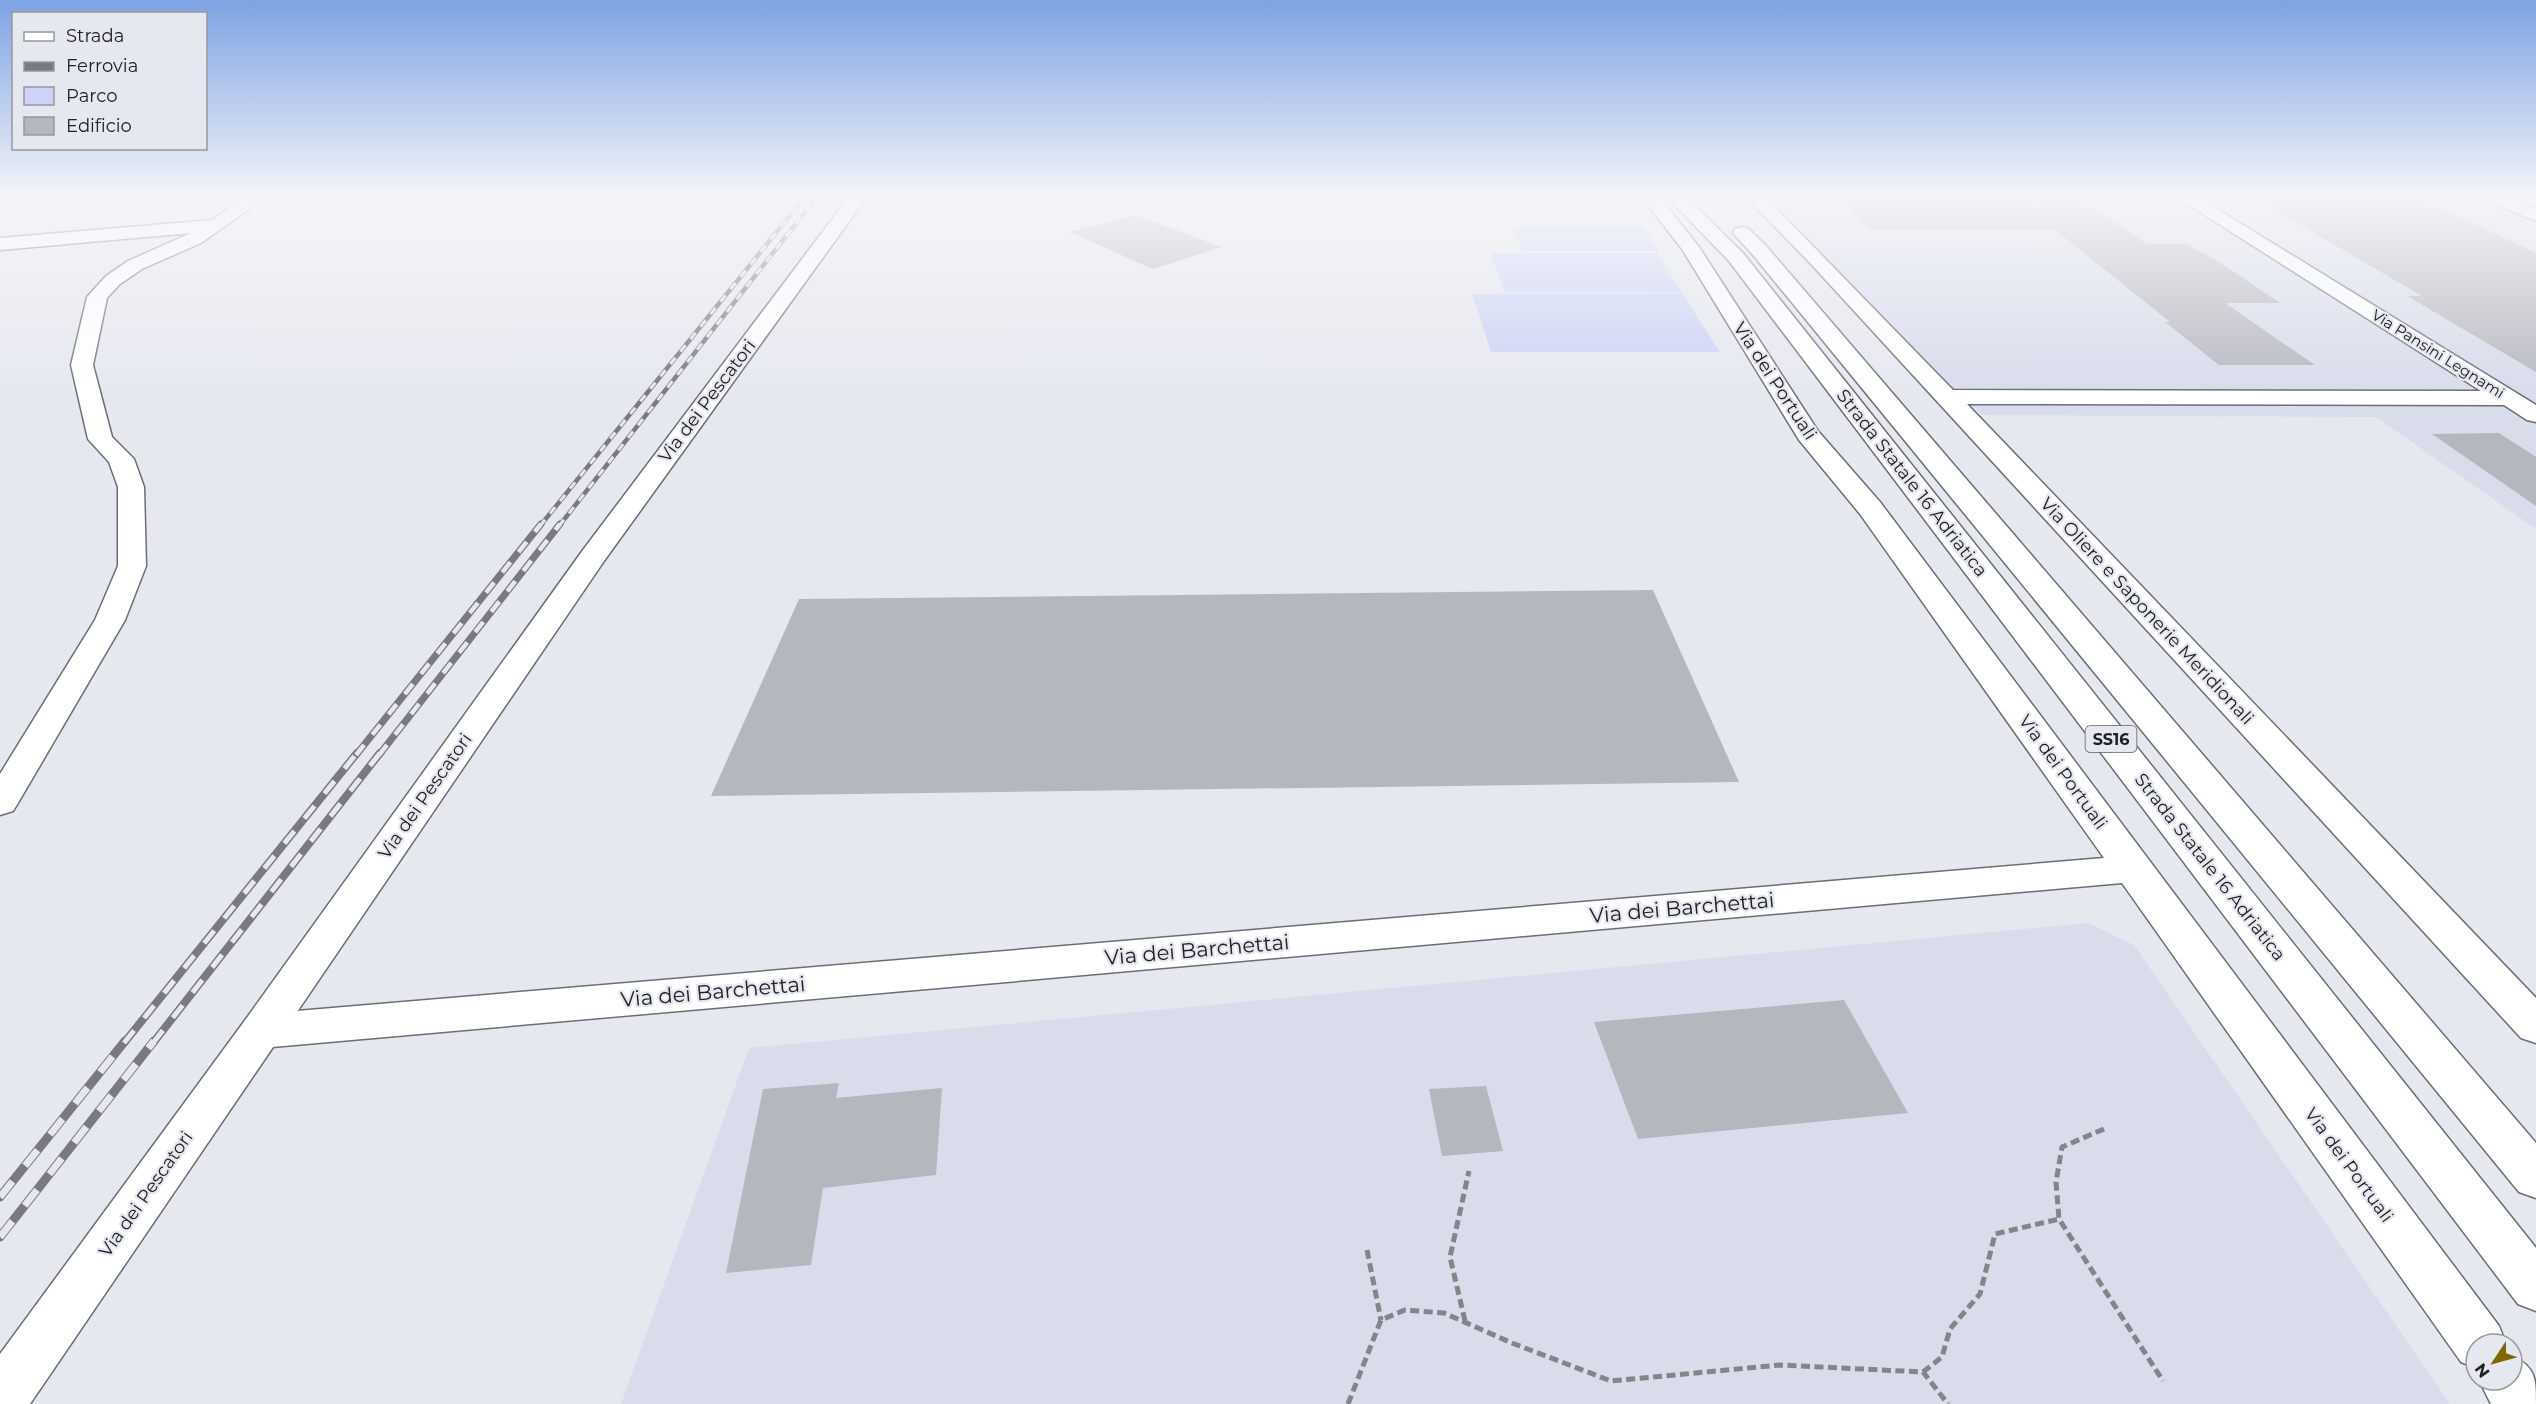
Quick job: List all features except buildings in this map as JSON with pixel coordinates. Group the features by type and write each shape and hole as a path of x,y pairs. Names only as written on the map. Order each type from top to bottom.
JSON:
{"main road":[{"path":"0,803 110,620 132,566 131,487 121,459 100,439 82,365 97,297 113,280 138,264"},
{"name":"Via dei Pescatori","path":"0,1400 593,556 809,264"},
{"name":"Via dei Portuali","path":"1700,264 1808,435 1870,508 2471,1332"},
{"name":"Strada Statale 16 Adriatica","path":"1741,264 2536,1287"},
{"name":"Strada Statale 16 Adriatica","path":"1770,264 2536,1177"},
{"name":"Via Oliere e Saponerie Meridionali","path":"1821,264 2536,1026"},
{"name":"Via Pansini Legnami","path":"2293,264 2536,415"},
{"path":"1947,397 2510,398"},
{"name":"Via dei Barchettai","path":"261,1031 2134,869"}],"path":[{"path":"2104,1129 2062,1147 2056,1182 2059,1219 2163,1381"},
{"path":"1465,1322 1450,1257 1469,1171"},
{"path":"1381,1320 1405,1310 1444,1313 1512,1343 1611,1381 1780,1365 1923,1372 1942,1357 1950,1329 1980,1294 1995,1234 2059,1219"},
{"path":"1348,1404 1381,1320 1367,1250"},
{"path":"1923,1372 1948,1404"}],"shaded area":[{"path":"1814,264 2536,264 2536,529 2376,417 1982,415"},
{"path":"2088,923 2134,945 2450,1404 621,1404 749,1048"}],"green space":[{"path":"1494,264 1664,264 1682,292 1505,292"},
{"path":"1682,293 1720,352 1491,352 1472,294"}],"railway":[{"path":"540,526 751,264"},
{"path":"559,526 765,264"},
{"path":"356,755 541,524"},
{"path":"379,755 560,524"},
{"path":"124,1043 357,753"},
{"path":"153,1043 380,753"},
{"path":"0,1197 125,1041"},
{"path":"0,1237 154,1041"}]}
